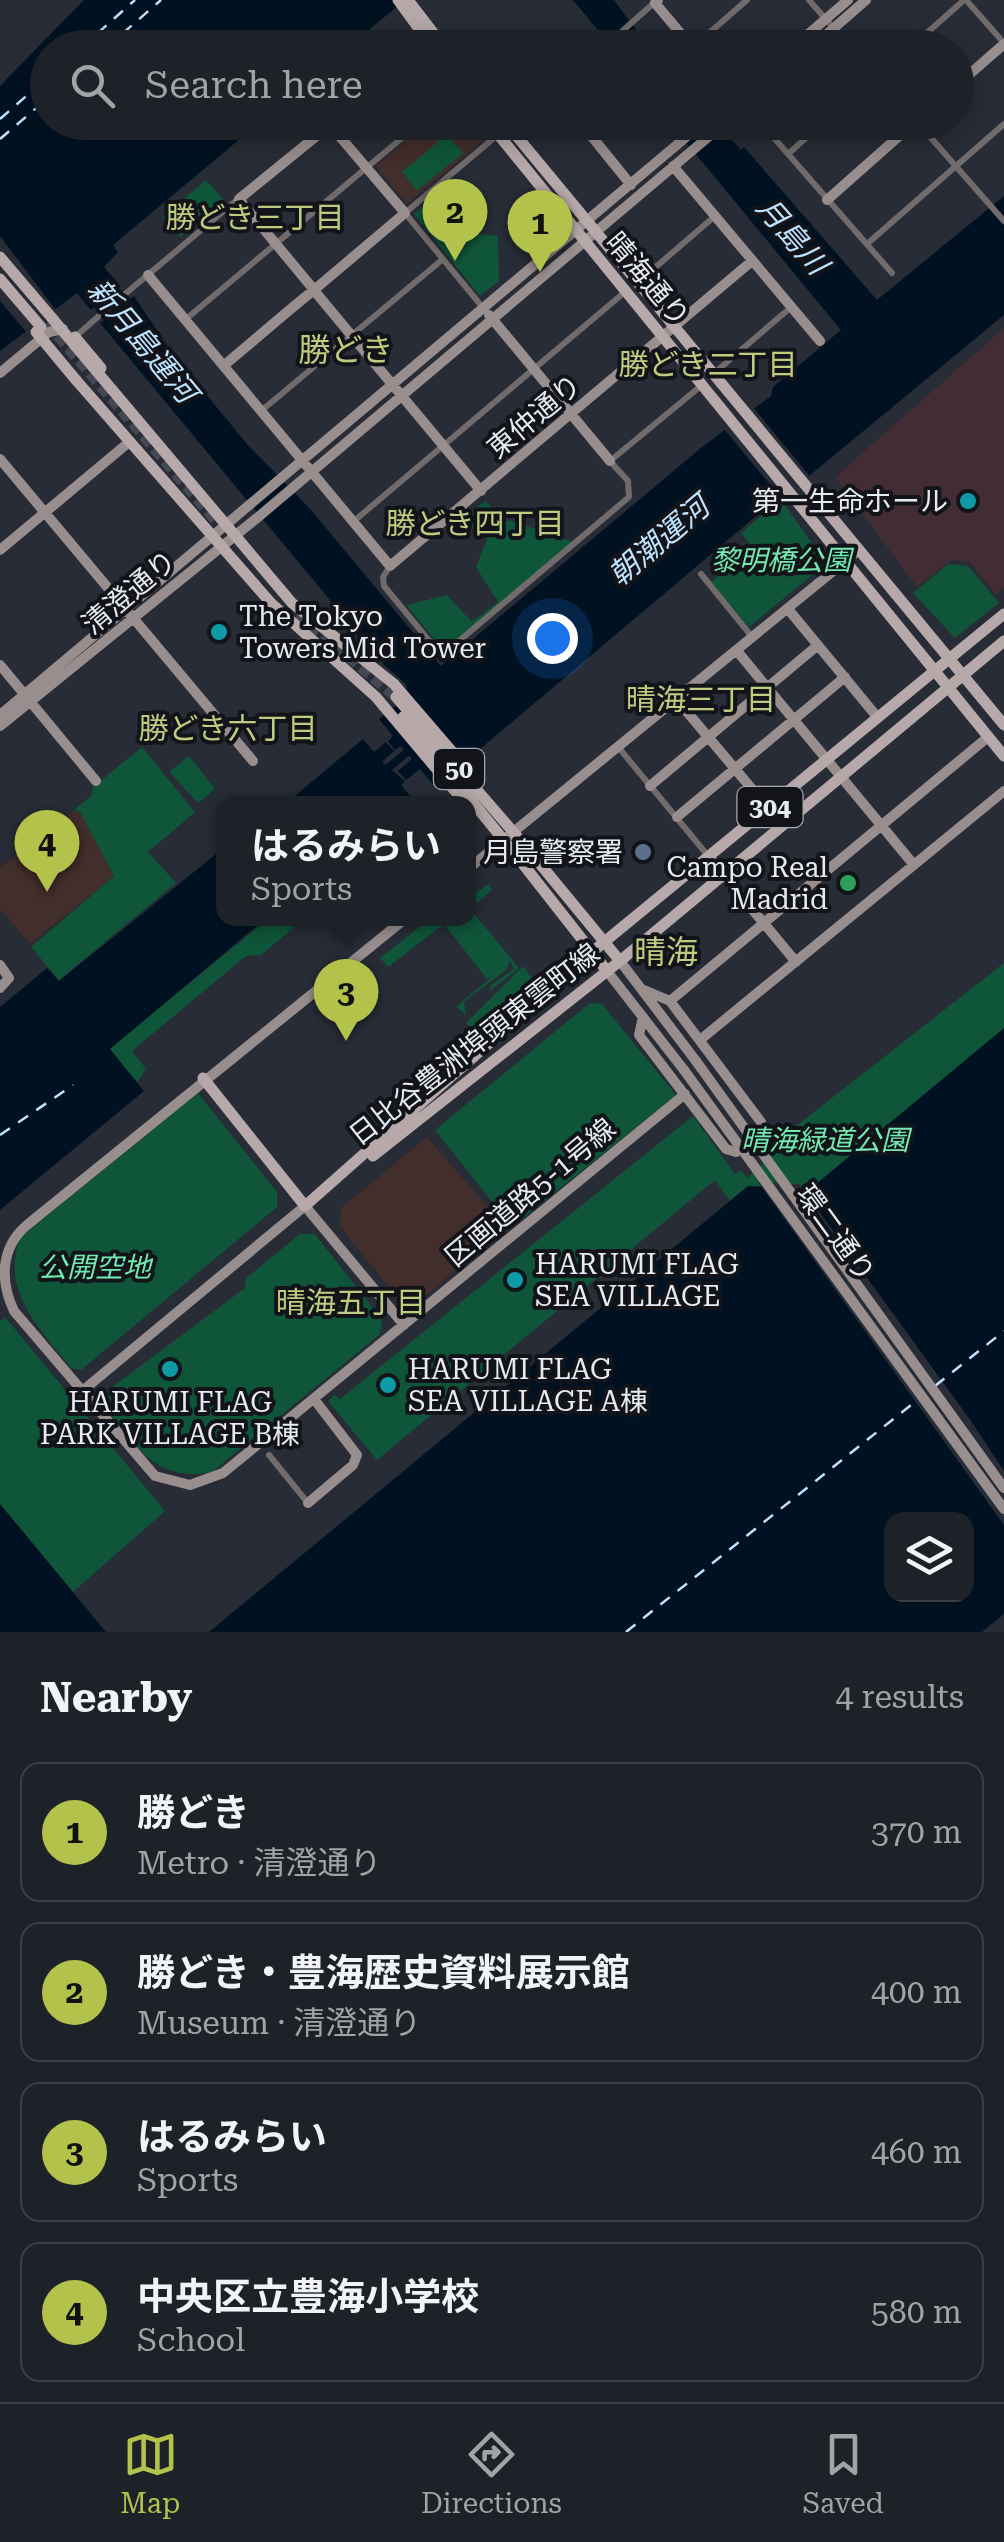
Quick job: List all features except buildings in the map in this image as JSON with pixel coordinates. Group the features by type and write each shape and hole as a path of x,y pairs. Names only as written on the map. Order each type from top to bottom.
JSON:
{"main road":[{"path":"398,0 409,6 430,30"},
{"path":"409,6 423,30"},
{"name":"晴海通り","path":"502,140 738,417"},
{"name":"晴海通り","path":"520,140 584,233"},
{"name":"50","path":"0,257 146,434 298,608 404,694 514,843"},
{"path":"0,265 44,325 0,278"},
{"name":"50","path":"0,288 286,619 376,697 459,796"},
{"path":"75,336 143,418 146,434"},
{"path":"37,342 160,476"},
{"path":"738,417 801,480 1004,725"},
{"path":"738,417 788,491 1004,756"},
{"path":"198,518 206,516 210,507"},
{"path":"286,619 294,617 298,608"},
{"name":"304","path":"934,672 1004,614"},
{"name":"304","path":"948,688 1004,640"},
{"name":"日比谷豊洲埠頭東雲町線","path":"305,1206 592,952 934,672"},
{"name":"日比谷豊洲埠頭東雲町線","path":"305,1206 464,1087 948,688"},
{"path":"978,693 989,696 1004,712"},
{"name":"50","path":"393,699 475,796"},
{"name":"50","path":"476,798 514,843"},
{"name":"50","path":"476,812 514,843"},
{"name":"環二通り","path":"514,843 620,961"},
{"name":"環二通り","path":"514,843 607,971"},
{"path":"204,1078 305,1206"},
{"path":"429,1098 437,1104 464,1087"}],"street":[{"path":"713,30 747,0"},
{"path":"809,0 836,30"},
{"path":"825,30 848,0"},
{"path":"819,30 866,0"},
{"path":"931,30 965,0 1004,44 974,70"},
{"path":"624,30 655,1 679,30"},
{"path":"867,244 1004,124"},
{"path":"0,373 59,328 75,336 308,140"},
{"path":"148,275 261,410 303,469 390,566 383,577 384,586 436,649 446,652 629,497 628,482 342,140"},
{"path":"186,320 399,140"},
{"path":"224,365 493,140"},
{"path":"597,140 631,184"},
{"path":"584,233 631,184 683,140"},
{"path":"303,469 584,233 704,140"},
{"path":"776,140 892,273"},
{"path":"788,154 804,140"},
{"path":"827,200 895,140"},
{"path":"932,140 1004,221"},
{"path":"673,166 820,341"},
{"path":"239,198 481,491"},
{"path":"353,522 715,216"},
{"path":"261,410 442,259"},
{"name":"東仲通り","path":"390,566 752,261"},
{"path":"610,460 790,308"},
{"path":"0,550 128,443"},
{"path":"0,458 253,761"},
{"name":"清澄通り","path":"218,540 225,524 303,469"},
{"name":"清澄通り","path":"27,698 218,540 234,536 257,518 303,469"},
{"path":"476,864 514,843 620,748 859,550"},
{"path":"701,574 753,638"},
{"path":"788,609 878,718"},
{"path":"650,786 818,645"},
{"path":"737,651 914,865"},
{"path":"0,666 96,781"},
{"path":"677,817 845,678"},
{"path":"0,715 27,698"},
{"path":"0,726 27,698"},
{"path":"678,700 768,808"},
{"path":"670,1000 988,737"},
{"path":"620,748 796,962"},
{"path":"700,1040 1004,790"},
{"name":"区画道路5-1号線","path":"396,926 19,1232 5,1255 2,1279 9,1304 149,1472 166,1482 190,1486 223,1474 685,1094"},
{"name":"環二通り","path":"620,961 1004,1488"},
{"path":"0,965 9,978 0,988"},
{"name":"環二通り","path":"607,971 684,1070 1004,1509"},
{"path":"643,1017 639,1035 730,1151 736,1152 763,1130 670,1000 644,990"},
{"path":"81,1392 305,1206 404,1325"},
{"path":"269,1455 308,1502 353,1464 357,1455 314,1399"}],"shaded area":[{"path":"407,140 484,140 407,204 376,166"},
{"path":"1004,328 1004,588 996,595 970,562 951,560 917,587 835,477"},
{"path":"73,811 79,812 95,837 114,876 30,944 0,909 0,868"},
{"path":"427,1137 506,1228 417,1303 401,1302 340,1227 341,1208"}],"green space":[{"path":"440,140 452,140 463,153 417,191 402,172"},
{"path":"206,180 224,200 180,237 162,217"},
{"path":"436,196 467,233 498,236 499,281 480,296 414,214"},
{"name":"黎明橋公園","path":"781,499 822,558 821,568 749,627 711,582 753,547 741,533"},
{"path":"486,501 503,524 509,520 573,542 444,651 406,605 447,595 472,622 498,602 476,567 488,536 459,520"},
{"path":"948,564 968,566 999,603 955,638 913,593"},
{"path":"142,747 195,812 148,852 176,883 59,980 31,947 114,876 80,812 74,810 91,796 93,787"},
{"path":"189,756 215,789 198,803 169,772"},
{"path":"488,884 492,890 476,904 476,893"},
{"path":"476,916 519,968 490,991 491,985 514,969 510,961 506,970 464,1002 466,1015 456,1007 495,974 487,979 446,926 476,926"},
{"path":"259,926 296,926 261,955 246,956 132,1051 146,1069 137,1083 109,1049"},
{"path":"421,926 441,926 388,967 380,958"},
{"name":"晴海緑道公園","path":"1004,963 1004,1029 809,1190 748,1186 730,1201 715,1180 377,1460 328,1401 335,1395 340,1399 693,1116 735,1174 741,1170 747,1178 785,1142 782,1137"},
{"path":"523,966 536,983 474,1032 466,1023"},
{"path":"590,1003 602,1004 676,1095 512,1227 435,1130"},
{"name":"公開空地","path":"198,1093 277,1192 277,1207 81,1370 71,1368 36,1324 19,1292 15,1257 20,1238"},
{"path":"300,1234 315,1234 382,1320 380,1334 212,1472 175,1472 148,1458 102,1406 103,1394 245,1288 246,1278"},
{"path":"5,1317 165,1511 73,1592 0,1504 0,1322"}],"water":[{"path":"84,0 405,0 369,30 55,30"},
{"path":"573,0 614,0 636,30 598,30"},
{"path":"30,55 30,140 239,140 113,245 118,252 104,267 120,286 110,295 120,306 134,296 172,353 247,444 311,510 441,666 702,447 771,396 773,387 841,330 684,140 732,140 741,150 744,147 877,300 1004,196 1004,315 809,476 793,485 435,787 420,769 406,780 398,771 412,759 401,746 395,750 388,741 393,736 379,719 408,697 406,684 384,665 100,323 114,313 104,300 91,310 77,293 0,351 0,86"},
{"path":"363,739 374,752 386,742 394,751 382,762 405,781 401,785 410,796 295,796"},
{"path":"216,854 216,926 257,926 110,1049 144,1091 0,1210 0,1007 47,968 59,981"},
{"path":"1004,1028 1004,1614 982,1632 209,1632 748,1186 809,1190"},
{"path":"0,1504 106,1632 0,1632"}],"pier":[{"path":"0,236 58,313 28,334 0,301"},
{"path":"752,406 813,480 783,500 724,429"},
{"path":"758,1182 799,1184 971,1421 1004,1471 1004,1525"}],"waterway":[{"name":"朝潮運河","path":"381,774 412,748"}],"ferry route":[{"path":"101,30 135,0"},
{"path":"127,30 161,0"},
{"path":"0,119 30,93"},
{"path":"0,139 30,113"},
{"path":"0,1135 73,1085"},
{"path":"935,1386 1004,1331"},
{"path":"626,1632 921,1397"}],"tunnel":[{"path":"47,323 216,521"},
{"path":"298,614 396,697"}],"place":[{"name":"勝どき・豊海歴史資料展示館","path":"455,261"},
{"name":"勝どき","path":"540,272"},
{"name":"第一生命ホール","path":"968,501"},
{"name":"The Tokyo Towers Mid Tower","path":"219,632"},
{"name":"月島警察署","path":"643,852"},
{"name":"Campo Real Madrid","path":"848,883"},
{"name":"中央区立豊海小学校","path":"47,892"},
{"name":"はるみらい","path":"346,1041"},
{"name":"HARUMI FLAG SEA VILLAGE","path":"515,1280"},
{"name":"HARUMI FLAG PARK VILLAGE B棟","path":"170,1369"},
{"name":"HARUMI FLAG SEA VILLAGE A棟","path":"388,1385"}],"district":[{"name":"勝どき三丁目","path":"255,218"},
{"name":"勝どき","path":"346,350"},
{"name":"勝どき二丁目","path":"708,365"},
{"name":"勝どき四丁目","path":"475,524"},
{"name":"晴海三丁目","path":"701,700"},
{"name":"勝どき六丁目","path":"228,729"},
{"name":"晴海","path":"666,952"},
{"name":"晴海五丁目","path":"351,1303"}],"water label":[{"name":"月島川","path":"792,236"},
{"name":"新月島運河","path":"142,341"}]}
